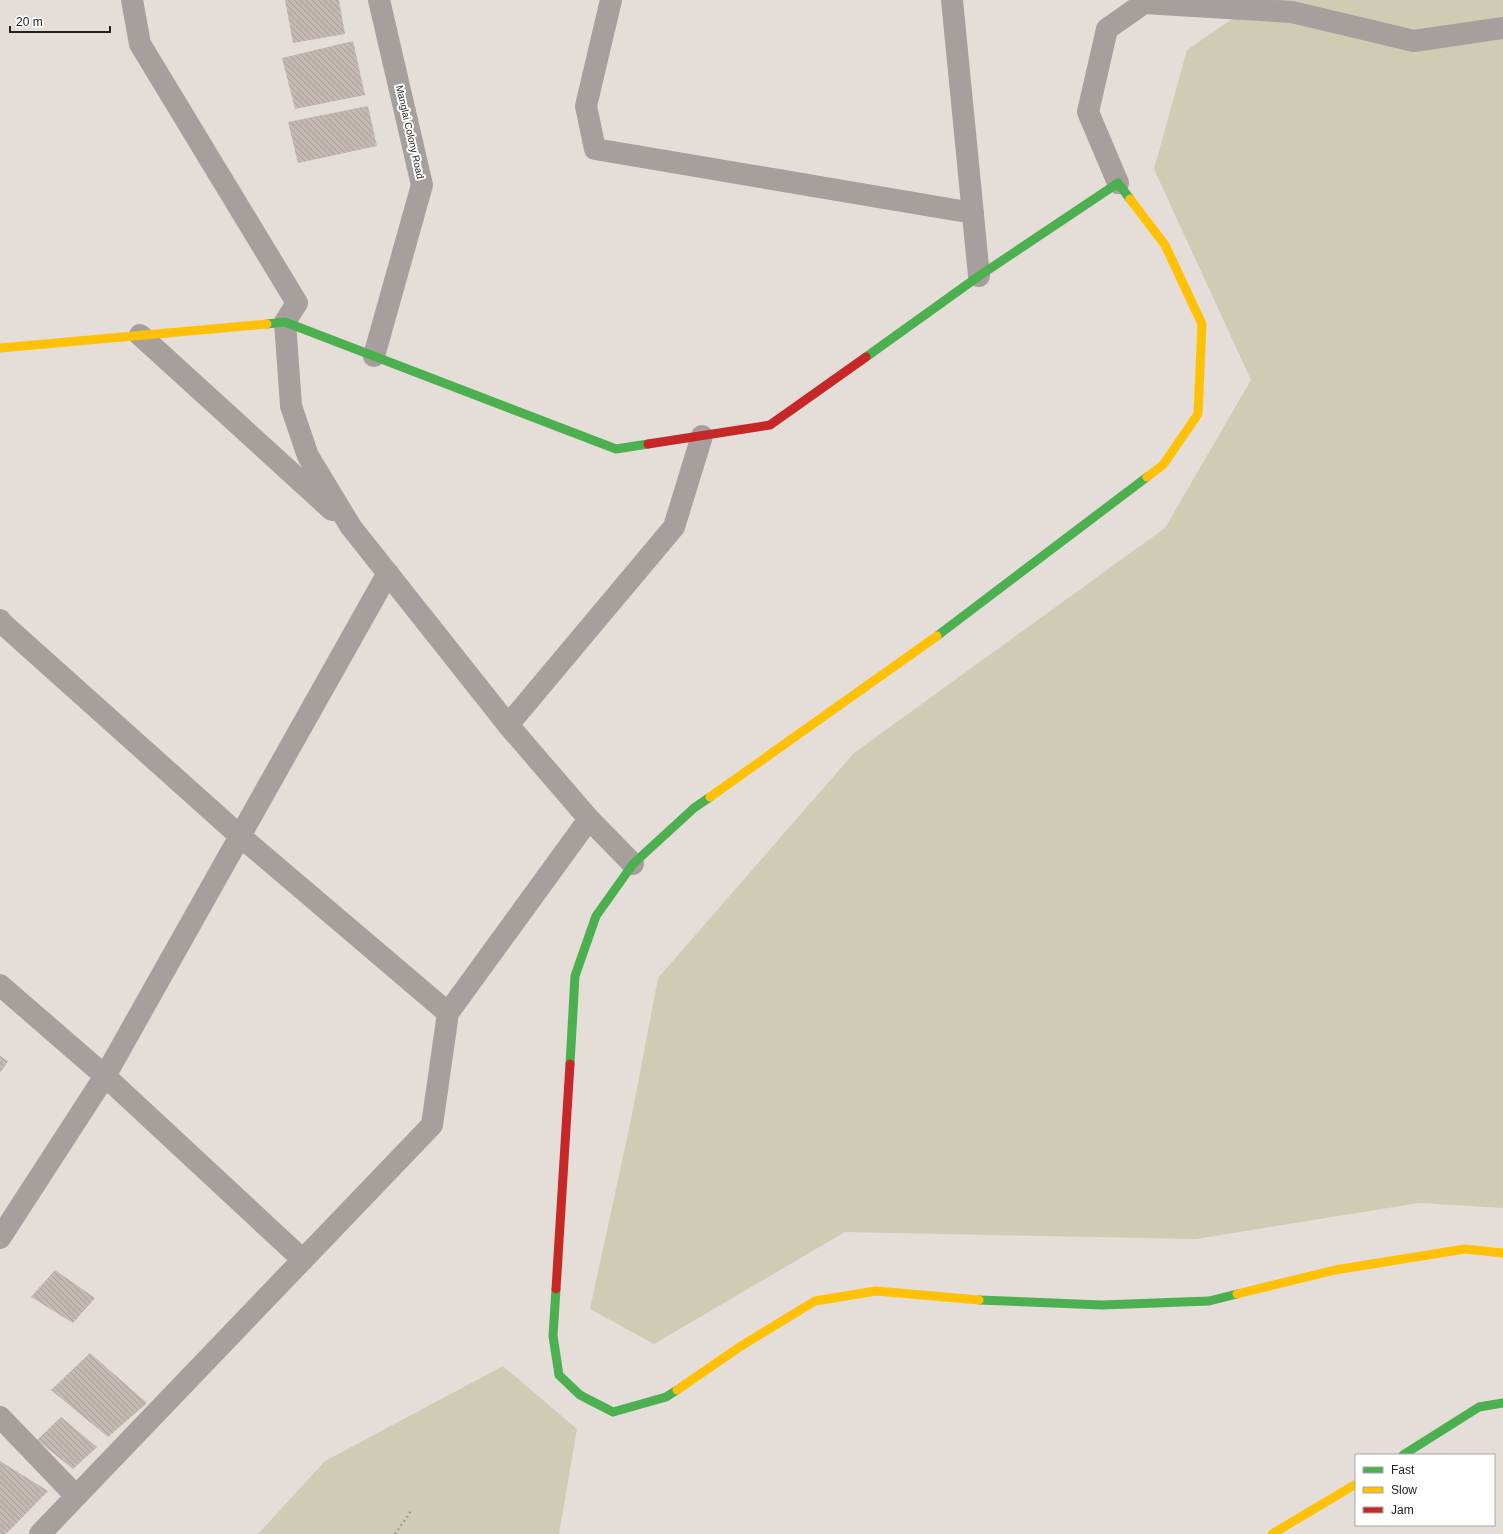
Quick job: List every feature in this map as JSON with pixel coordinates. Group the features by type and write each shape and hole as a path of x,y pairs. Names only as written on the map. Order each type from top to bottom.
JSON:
{"street":[{"path":"132,0 140,44 297,303 285,322 291,406 308,456 351,527 508,725 588,819 633,864"},
{"name":"Manglai Colony Road","path":"374,356 422,185 379,0"},
{"path":"611,0 586,106 595,149 972,213"},
{"path":"952,0 979,276"},
{"path":"1503,28 1414,41 1292,12 1144,3 1107,29 1088,112 1118,184 1165,245 1202,324 1198,414 1163,465 935,637 694,808 633,864 596,916 575,976 553,1336 559,1375 580,1395 613,1412 666,1397 741,1346 815,1301 876,1290 978,1300 1102,1306 1209,1301 1335,1270 1464,1249 1503,1253"},
{"path":"0,348 285,322 616,449 770,425 979,276 1118,184"},
{"path":"140,335 351,527"},
{"path":"508,725 674,527 702,436"},
{"path":"0,1238 105,1076 388,573"},
{"path":"0,620 8,629 240,836 448,1013"},
{"path":"40,1534 432,1125 448,1013 588,819"},
{"path":"0,985 105,1076 303,1260"},
{"path":"1405,1454 1479,1407 1503,1403"},
{"path":"0,1417 76,1496"},
{"path":"1272,1534 1355,1485"}],"path":[{"path":"395,1534 411,1511"}],"shaded area":[{"path":"1260,0 1503,0 1503,1208 1419,1203 1196,1239 845,1232 654,1344 590,1309 632,1115 658,978 854,753 1165,528 1251,380 1154,169 1187,50"},
{"path":"503,1366 577,1429 559,1534 258,1534 325,1461"}],"building":[{"path":"285,0 339,0 345,34 293,43"},
{"path":"353,41 365,95 295,109 282,58"},
{"path":"368,106 377,146 298,163 288,122"},
{"path":"0,1056 8,1061 0,1073"},
{"path":"55,1270 95,1298 73,1323 31,1297"},
{"path":"90,1353 147,1403 108,1437 51,1390"},
{"path":"61,1417 97,1447 73,1469 37,1440"},
{"path":"0,1461 48,1491 6,1534 0,1534"}],"traffic: fast":[{"path":"866,357 979,276 1118,183 1130,199"},
{"path":"267,324 285,322 616,449 648,444"},
{"path":"937,636 1147,477"},
{"path":"570,1064 575,976 596,916 633,864 694,808 710,797"},
{"path":"556,1289 553,1336 559,1375 580,1395 613,1412 666,1397 677,1390"},
{"path":"979,1300 1102,1305 1209,1301 1237,1294"},
{"path":"1405,1454 1479,1407 1503,1403"}],"traffic: slow":[{"path":"1130,199 1165,245 1202,324 1198,414 1163,465 1147,477"},
{"path":"0,348 267,324"},
{"path":"710,797 937,636"},
{"path":"1237,1294 1335,1270 1465,1249 1503,1253"},
{"path":"677,1390 741,1346 815,1301 876,1291 979,1300"},
{"path":"1272,1534 1355,1485"}],"traffic: jam":[{"path":"648,444 770,425 866,357"},
{"path":"556,1289 570,1064"}]}
